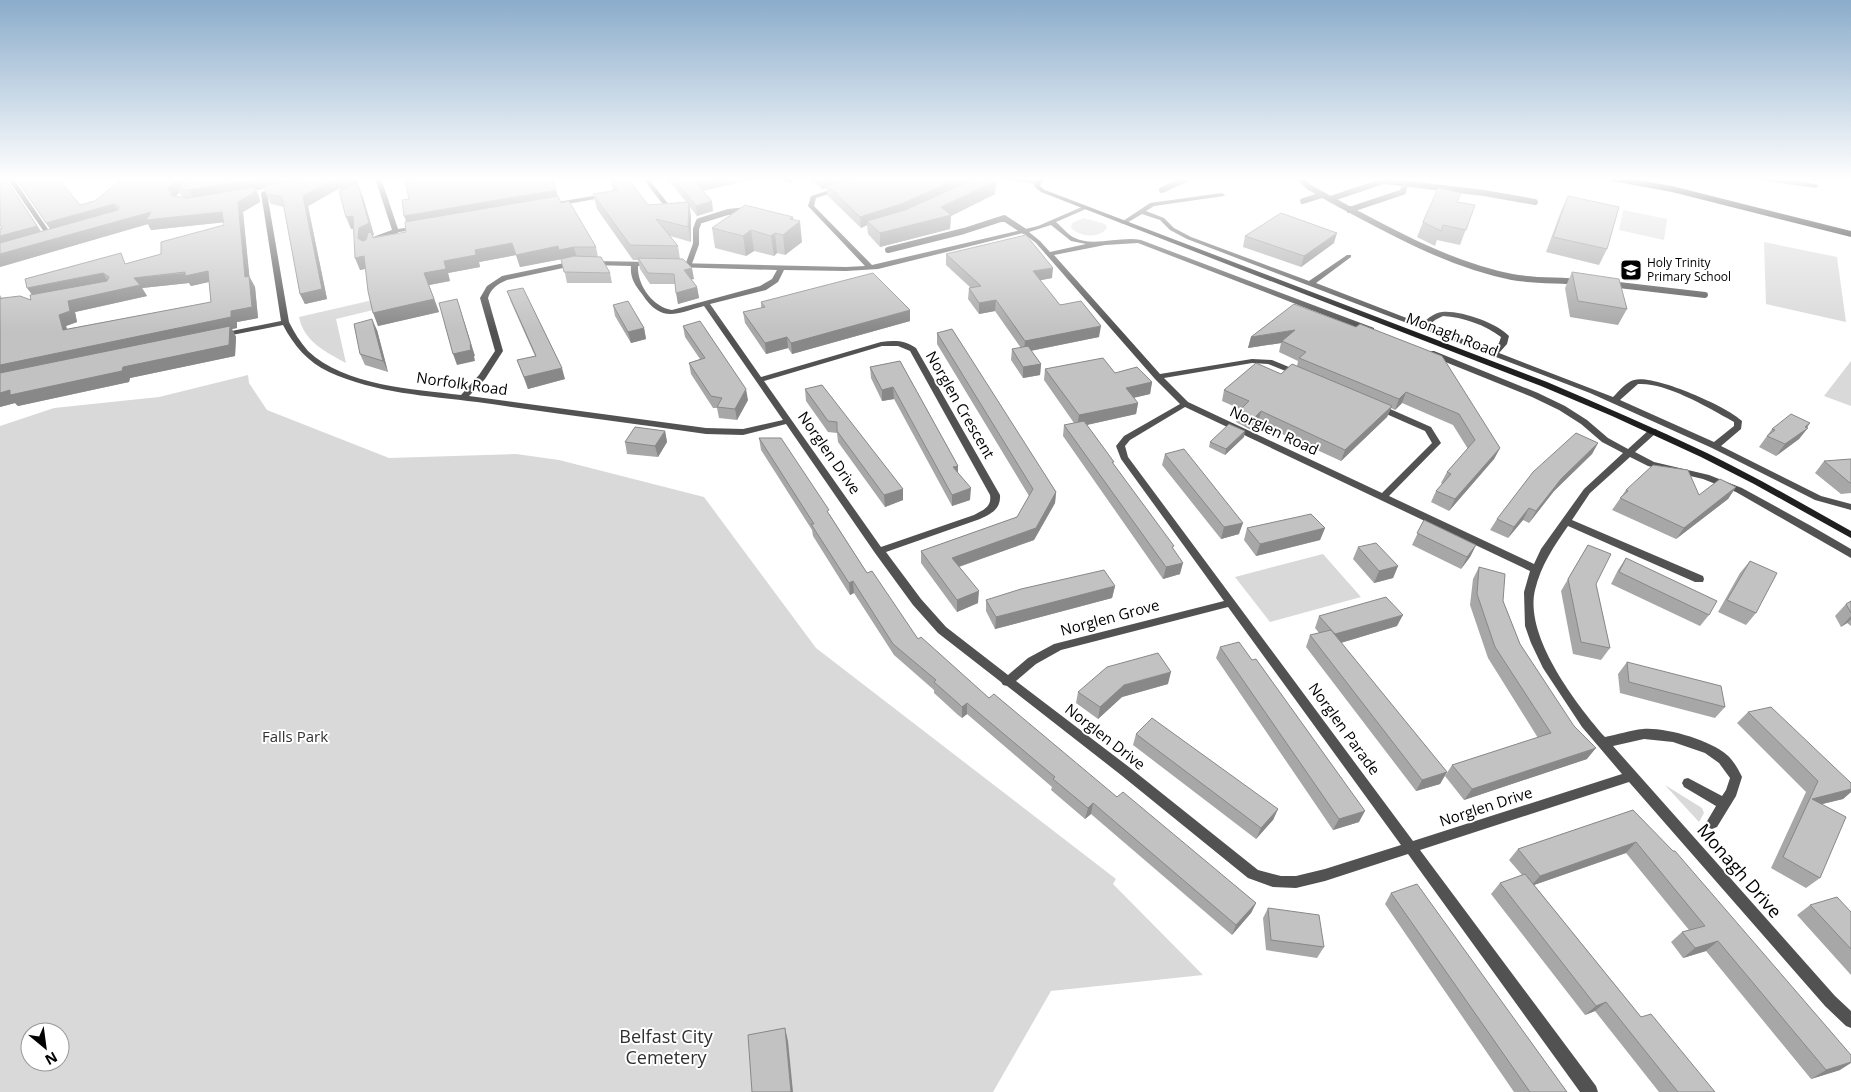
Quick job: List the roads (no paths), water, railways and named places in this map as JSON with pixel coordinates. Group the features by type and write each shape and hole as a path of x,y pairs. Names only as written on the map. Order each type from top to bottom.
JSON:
{"highway":[{"path":"1831,229 1851,234"}],"street":[{"path":"45,229 51,238"},
{"name":"Norfolk Road","path":"270,229 285,322 291,336 300,349 326,368 363,381 397,389 651,425 713,432 760,429 788,421"},
{"path":"394,229 395,232 416,229"},
{"path":"833,229 871,268"},
{"path":"670,265 871,268 896,264 1031,229"},
{"path":"1060,229 1073,240 1093,243"},
{"path":"1106,241 1120,229"},
{"name":"Monagh Road","path":"1139,229 1544,384 1653,431 1757,482 1851,535"},
{"name":"Monagh Road","path":"1172,229 1189,238 1615,400 1716,446 1818,498 1851,507"},
{"name":"Norglen Road","path":"1024,231 1049,254 1158,377 1185,404 1536,569"},
{"path":"42,240 60,235"},
{"path":"1049,254 1075,250 1093,243 1106,241 1139,241 1380,334"},
{"path":"1310,284 1349,256"},
{"path":"463,398 482,377 499,351 484,298 485,292 495,283 505,278 577,262 662,265"},
{"path":"635,264 634,274 638,284 652,304 660,310 672,312 763,288 775,280 782,267"},
{"name":"Norglen Drive","path":"706,304 879,551 917,602 942,630 1007,682 1125,771 1253,874 1272,882 1287,884 1325,875 1631,776"},
{"name":"Monagh Road","path":"1424,326 1433,317 1443,314 1457,316 1499,330 1505,336 1502,344 1494,353"},
{"path":"215,336 285,322"},
{"name":"Norglen Crescent","path":"759,380 881,344 897,343 910,347 913,350 996,500 992,509 977,517 879,551"},
{"name":"Monagh Road","path":"1425,351 1535,395 1562,408 1584,422 1605,440 1651,464 1706,477 1739,490 1810,528 1851,554"},
{"path":"1158,377 1252,361 1269,362 1304,377"},
{"path":"1615,400 1636,382 1646,381 1726,412 1738,421 1738,427 1716,446"},
{"path":"1366,403 1428,428 1437,443 1383,497"},
{"name":"Norglen Parade","path":"1185,404 1127,438 1120,446 1124,457 1318,720 1409,848 1590,1092"},
{"name":"Monagh Drive","path":"1653,431 1587,491 1545,551 1528,592 1530,626 1547,665 1581,716 1602,743 1830,1001 1851,1022"},
{"path":"1566,521 1698,579"},
{"name":"Norglen Grove","path":"1007,682 1032,661 1058,647 1230,603"},
{"name":"Monagh Drive","path":"1602,743 1644,734 1674,736 1709,749 1723,759 1736,777 1732,792 1712,823"},
{"path":"1688,783 1724,804"}],"lane":[{"path":"688,266 696,244 696,229"},
{"path":"888,250 970,229"},
{"path":"1388,229 1435,252 1512,277 1585,282"},
{"path":"368,242 395,232"},
{"path":"1604,283 1705,294"}],"place":[{"name":"Holy Trinity Primary School","path":"1631,270"}],"park label":[{"name":"Falls Park","path":"295,737"},
{"name":"Belfast City Cemetery","path":"666,1047"}]}
